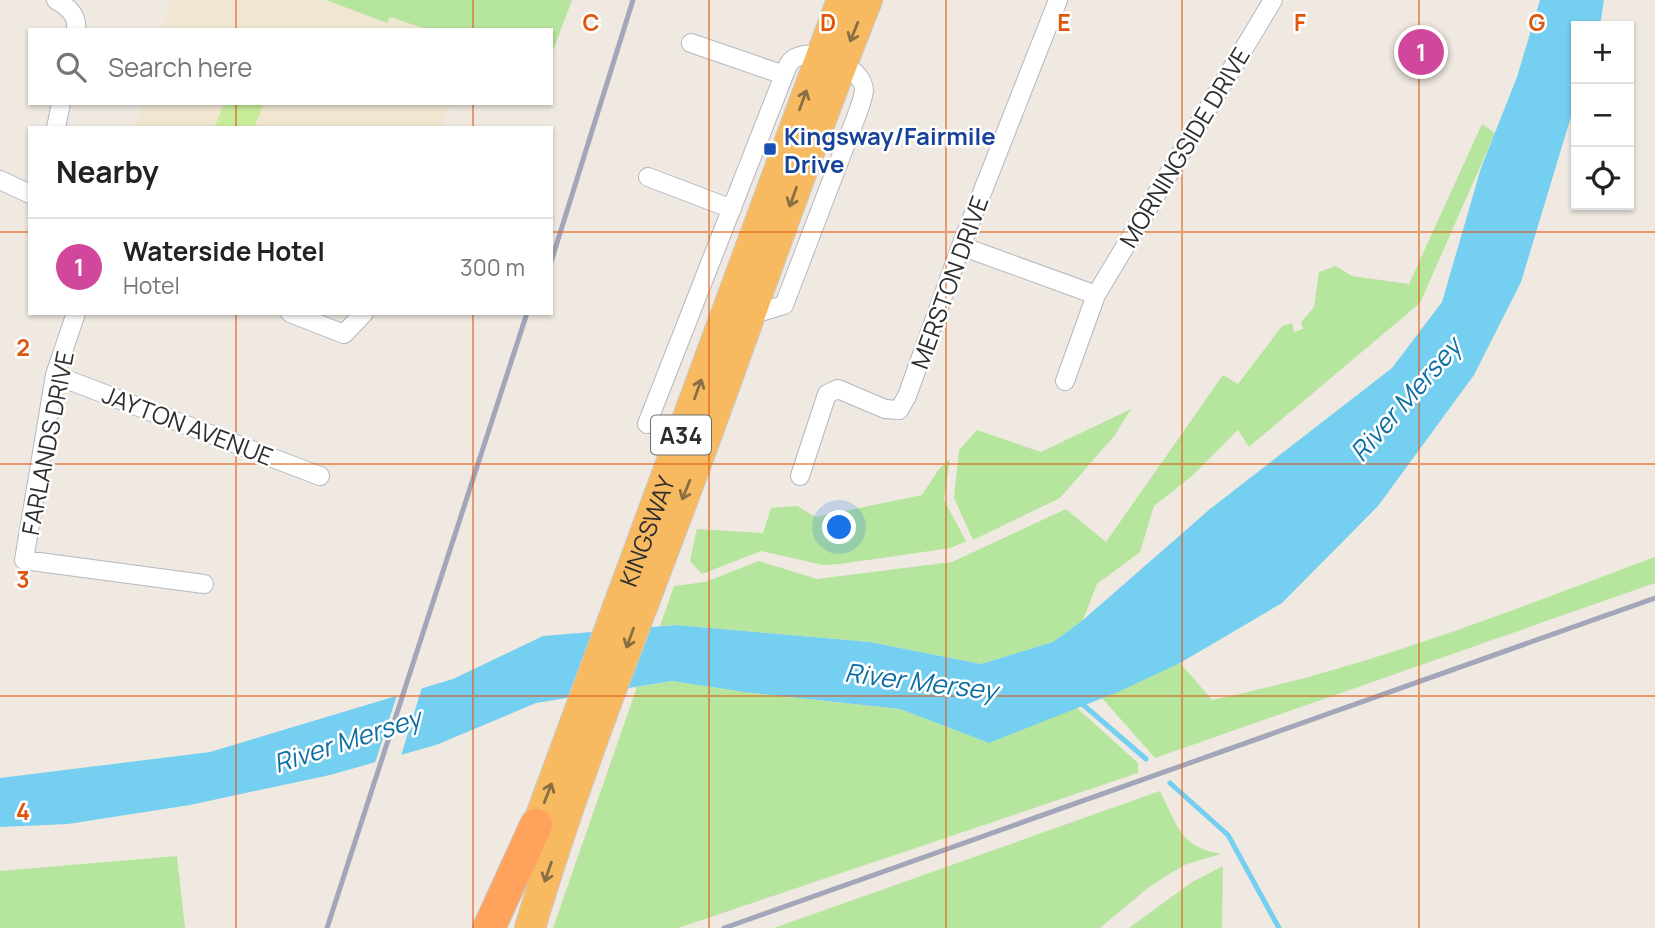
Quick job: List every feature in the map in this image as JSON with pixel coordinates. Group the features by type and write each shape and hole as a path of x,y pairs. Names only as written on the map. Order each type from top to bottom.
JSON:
{"highway":[{"name":"KINGSWAY","path":"530,928 574,757 831,60 842,0"},
{"name":"KINGSWAY","path":"831,60 867,0"},
{"name":"KINGSWAY","path":"504,928 536,825 574,757"},
{"path":"489,928 536,825"}],"street":[{"path":"56,0 68,7 74,16 76,28"},
{"name":"MERSTON DRIVE","path":"800,476 827,394 838,389 885,409 899,410 907,396 961,246 1058,0"},
{"name":"MORNINGSIDE DRIVE","path":"1065,381 1096,295 1273,0"},
{"path":"691,43 783,75"},
{"path":"647,424 783,75 792,61 807,54 831,60 859,77 864,90 858,112 783,306 772,311 740,307"},
{"path":"56,126 61,105"},
{"path":"648,177 732,209"},
{"path":"0,180 28,193"},
{"path":"961,246 1096,295"},
{"name":"FARLANDS DRIVE","path":"75,315 55,374 24,560 204,584"},
{"path":"295,315 344,334 362,315"},
{"name":"JAYTON AVENUE","path":"55,374 320,476"}],"shaded area":[{"path":"170,0 572,0 553,51 553,28 163,28"},
{"path":"142,105 450,105 442,126 136,126"}],"green space":[{"path":"326,0 572,0 553,51 553,28 423,28 390,17 387,23"},
{"path":"223,105 263,105 255,126 215,126"},
{"path":"1482,124 1495,133 1420,303 1249,447 1238,430 1192,476 1154,506 1140,552 1097,584 1083,620 1053,642 981,664 870,642 676,625 660,626 674,586 705,582 759,561 817,579 952,562 1066,509 1106,542 1223,375 1238,384 1282,326 1292,323 1294,332 1303,329 1301,322 1314,307 1319,272 1336,266 1352,276 1409,284"},
{"path":"1131,409 1115,435 1060,498 973,540 954,498 959,450 977,430 1041,452"},
{"path":"950,459 944,500 966,541 951,548 823,565 761,551 702,574 690,561 697,529 763,533 771,508 797,506 816,517 922,495 939,469"},
{"path":"1655,557 1655,583 1155,758 1102,698 1180,663 1212,700 1270,687 1436,637"},
{"path":"672,681 744,692 900,709 989,743 1076,707 1138,763 1138,773 678,928 553,928 637,687"},
{"path":"1160,791 1176,824 1188,840 1207,851 1221,854 1184,865 1149,887 1100,928 774,928"},
{"path":"177,856 185,928 0,928 0,871"},
{"path":"1223,866 1222,928 1129,928 1192,882"}],"water":[{"name":"River Mersey","path":"1540,0 1604,0 1601,21 1571,21 1571,117 1521,282 1474,375 1378,506 1282,603 1180,663 1118,692 989,743 900,709 744,692 672,681 536,703 436,745 330,775 190,805 68,824 0,827 0,778 210,752 453,679 543,636 676,625 870,642 981,664 1053,642 1083,620 1210,509 1392,368 1442,302 1481,168 1517,77"}],"pier":[{"path":"423,684 400,759 374,766 398,692"}],"waterway":[{"path":"1080,702 1146,759"},
{"path":"1170,783 1228,835 1279,928"}],"railway":[{"path":"553,256 633,0"},
{"path":"327,928 526,315"},
{"path":"724,928 1655,598"}],"place":[{"name":"Waterside Hotel","path":"1421,52"},
{"name":"Kingsway/Fairmile Drive","path":"770,149"}]}
